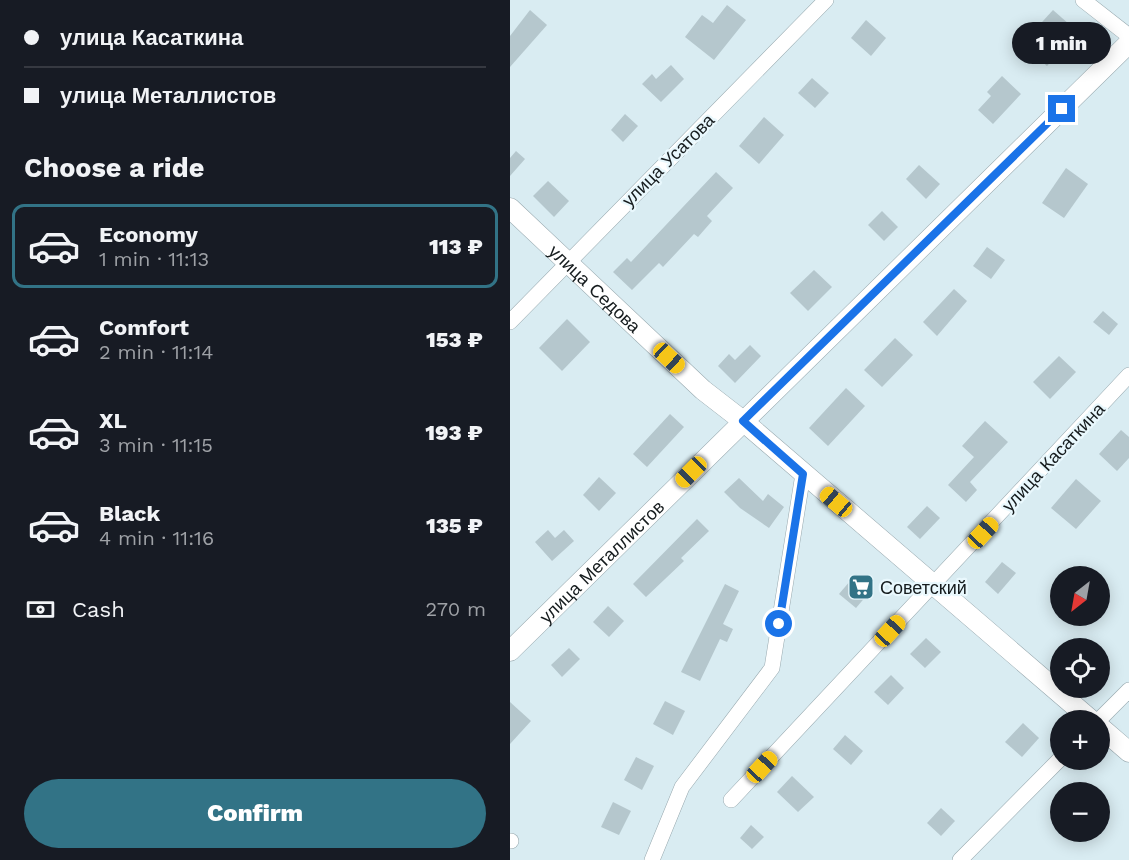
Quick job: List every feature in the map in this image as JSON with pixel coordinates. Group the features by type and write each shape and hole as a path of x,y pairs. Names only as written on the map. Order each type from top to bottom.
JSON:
{"street":[{"name":"улица Усатова","path":"510,322 566,262 826,0"},
{"path":"1083,0 1129,36"},
{"name":"улица Металлистов","path":"510,651 1129,43"},
{"name":"улица Седова","path":"510,208 703,390 743,421 1079,710"},
{"name":"улица Касаткина","path":"730,801 1129,375"},
{"path":"652,860 682,786 772,668 803,474"},
{"path":"1109,710 1129,690"},
{"path":"1110,736 1129,752"},
{"path":"960,860 1050,769"}],"building":[{"path":"727,5 746,20 714,60 685,37 702,15 713,23"},
{"path":"530,10 547,25 510,67 510,36"},
{"path":"1053,10 1078,32 1047,66 1022,44"},
{"path":"866,20 886,38 871,56 851,38"},
{"path":"671,65 684,79 661,102 642,84 652,74 656,79"},
{"path":"1002,76 1021,94 993,124 978,110 991,96 987,92"},
{"path":"812,78 829,93 815,108 798,93"},
{"path":"625,114 638,126 623,142 611,130"},
{"path":"764,117 784,135 759,164 739,146"},
{"path":"516,151 525,159 510,176 510,158"},
{"path":"919,165 940,184 926,199 906,179"},
{"path":"1066,168 1088,184 1064,218 1042,203"},
{"path":"716,172 733,188 707,216 712,221 698,237 694,234 663,267 659,263 632,290 613,272 627,258 631,262"},
{"path":"548,181 569,201 554,217 533,196"},
{"path":"882,211 898,227 884,241 868,225"},
{"path":"987,247 1005,260 991,279 973,266"},
{"path":"814,270 832,287 808,311 790,293"},
{"path":"954,289 967,301 937,336 923,322"},
{"path":"1103,311 1118,324 1109,335 1093,322"},
{"path":"567,319 590,342 562,371 539,348"},
{"path":"895,338 913,355 882,387 864,370"},
{"path":"750,345 761,356 735,383 718,366 729,354 735,360"},
{"path":"1059,356 1076,372 1050,399 1033,382"},
{"path":"846,388 865,406 828,446 809,428"},
{"path":"670,414 684,427 647,467 633,454"},
{"path":"985,421 1008,442 970,482 977,490 966,502 948,485 974,457 962,446"},
{"path":"1121,430 1129,437 1129,458 1117,471 1099,454"},
{"path":"599,477 616,493 599,511 583,495"},
{"path":"739,478 763,501 768,494 784,507 769,528 740,508 724,492"},
{"path":"1076,479 1101,501 1076,529 1051,508"},
{"path":"927,506 940,518 920,539 907,527"},
{"path":"697,519 709,531 681,558 684,561 646,597 633,584"},
{"path":"548,530 555,538 564,530 574,541 552,561 535,542"},
{"path":"1002,562 1016,573 998,594 985,582"},
{"path":"856,574 873,588 856,608 839,594"},
{"path":"725,584 739,591 723,624 733,629 727,642 720,639 700,681 681,672"},
{"path":"608,606 624,621 609,637 593,622"},
{"path":"926,638 941,652 925,668 910,654"},
{"path":"569,648 580,659 562,677 551,665"},
{"path":"891,675 904,688 888,705 874,692"},
{"path":"665,701 685,711 673,735 653,724"},
{"path":"510,702 531,721 510,744"},
{"path":"1023,723 1039,738 1022,757 1005,742"},
{"path":"845,735 863,751 851,765 833,749"},
{"path":"636,757 654,766 642,790 624,780"},
{"path":"792,776 814,797 798,812 777,792"},
{"path":"613,802 631,811 619,835 601,827"},
{"path":"941,808 955,821 941,836 927,823"},
{"path":"751,825 764,837 752,849 740,838"}],"place":[{"name":"Советский","path":"861,587"}],"route":[{"path":"779,624 803,474 743,421 1062,109"}]}
